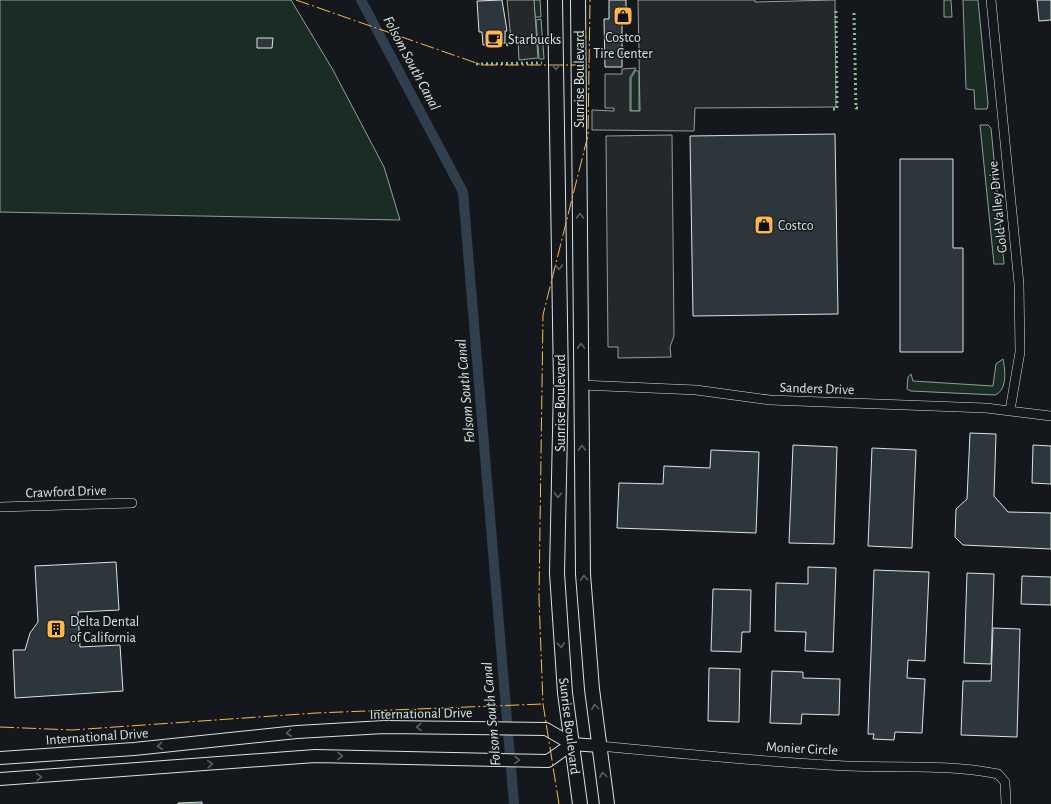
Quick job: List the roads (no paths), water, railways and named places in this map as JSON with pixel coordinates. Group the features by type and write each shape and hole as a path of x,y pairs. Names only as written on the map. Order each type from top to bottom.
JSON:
{"main road":[{"name":"Sunrise Boulevard","path":"555,0 560,330 557,573 565,693 580,804"},
{"name":"Sunrise Boulevard","path":"578,0 584,574 592,689 607,804"},
{"path":"560,330 568,351 569,372 572,378 581,385"},
{"name":"International Drive","path":"0,758 134,749 297,732 384,727 546,729 572,744"},
{"path":"0,779 315,756 548,761 572,744"},
{"name":"Monier Circle","path":"572,744 600,746"}],"street":[{"name":"Gold Valley Drive","path":"991,0 1020,284 1020,352 1010,410"},
{"name":"Sanders Drive","path":"581,385 696,390 770,400 945,405 1010,410 1051,416"},
{"name":"Crawford Drive","path":"0,507 132,503"},
{"name":"Monier Circle","path":"600,746 745,760 884,768 979,770 998,774 1005,782 1006,804"}],"waterway":[{"name":"Folsom South Canal","path":"361,0 463,192 514,804"}],"place":[{"name":"Costco Tire Center","path":"623,16"},
{"name":"Starbucks","path":"494,39"},
{"name":"Costco","path":"764,225"},
{"name":"Delta Dental of California","path":"56,629"}]}
